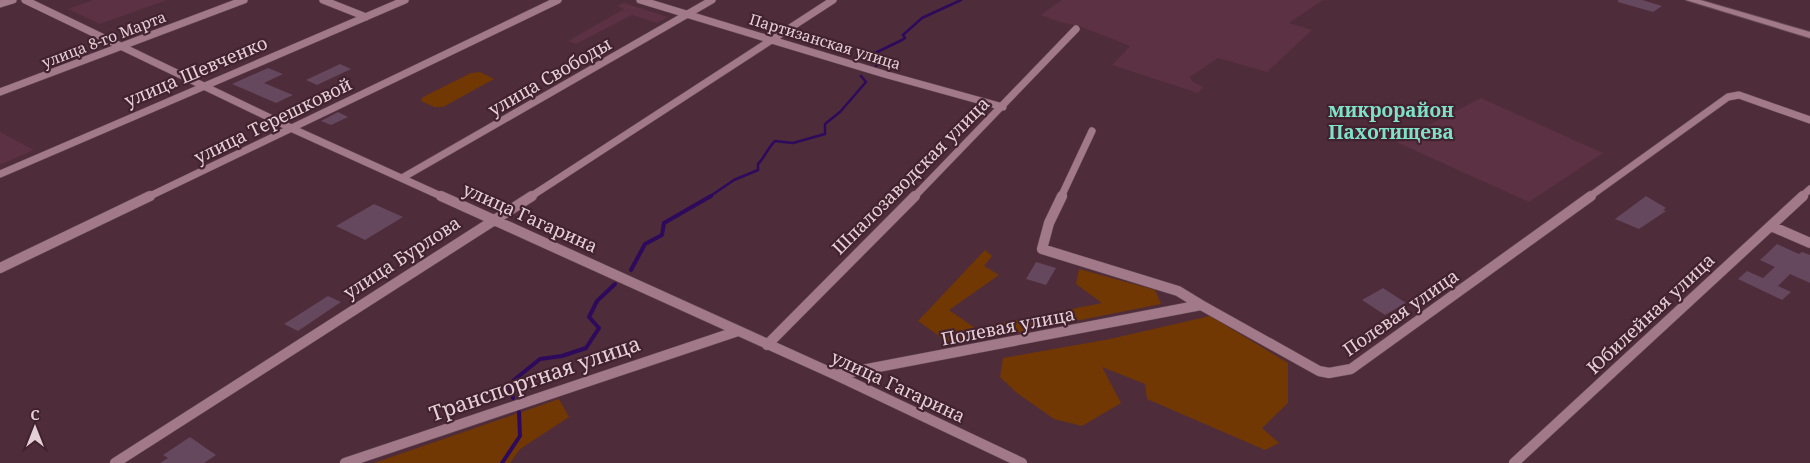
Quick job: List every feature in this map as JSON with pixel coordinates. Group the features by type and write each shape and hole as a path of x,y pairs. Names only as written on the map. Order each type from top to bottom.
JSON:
{"street":[{"path":"0,4 13,0"},
{"name":"улица Гагарина","path":"25,0 124,45 294,128 836,375 1022,463"},
{"name":"улица 8-го Марта","path":"0,92 244,0"},
{"path":"323,0 366,17"},
{"name":"улица Шевченко","path":"0,174 205,84 405,0"},
{"name":"улица Терешковой","path":"0,268 558,0"},
{"name":"Партизанская улица","path":"640,0 773,41 1002,106"},
{"name":"улица Свободы","path":"402,178 712,0"},
{"name":"улица Бурлова","path":"114,463 492,219 773,41 833,0"},
{"path":"1690,0 1810,35"},
{"name":"Шпалозаводская улица","path":"767,345 1076,29"},
{"name":"Полевая улица","path":"836,375 1200,305 1319,371 1329,373 1351,369 1728,97 1739,94 1810,120"},
{"path":"1092,131 1049,223 1042,249 1178,291 1200,305"},
{"name":"Юбилейная улица","path":"1514,463 1810,189"},
{"path":"1771,226 1810,243"},
{"name":"Транспортная улица","path":"345,463 738,331"}],"shaded area":[{"path":"93,0 167,0 100,24 68,9"},
{"path":"1062,0 1323,0 1289,23 1312,30 1267,72 1218,58 1190,77 1193,82 1203,87 1198,93 1112,65 1130,46 1079,26 1040,15"},
{"path":"624,3 668,17 657,23 632,15 576,44 568,41 624,9 617,6"},
{"path":"480,72 494,79 443,107 434,107 421,101 423,97 471,73"},
{"path":"1481,98 1603,153 1529,202 1396,142"},
{"path":"0,132 34,150 0,165"},
{"path":"985,250 992,256 984,266 999,275 949,310 975,328 982,340 952,345 918,321"},
{"path":"1079,269 1155,290 1161,304 994,337 992,325 1102,303 1076,284"},
{"path":"1210,316 1288,363 1288,403 1262,428 1279,443 1265,450 1147,399 1145,384 1102,367 1121,403 1082,426 1054,419 1017,393 1000,377 1003,358 1110,339"},
{"path":"559,399 569,417 520,449 510,463 374,463"}],"building":[{"path":"1618,0 1642,0 1662,6 1653,12 1618,2"},
{"path":"340,64 351,69 317,85 306,80"},
{"path":"268,68 283,74 264,83 293,95 276,103 232,84"},
{"path":"338,112 348,117 331,125 321,121"},
{"path":"1646,196 1666,208 1663,210 1666,211 1639,229 1615,219"},
{"path":"374,204 403,217 365,240 336,226"},
{"path":"1777,244 1799,254 1802,252 1810,255 1810,283 1790,274 1778,286 1791,292 1782,300 1738,279 1747,271 1763,278 1775,267 1760,260"},
{"path":"1036,262 1056,268 1046,285 1026,279"},
{"path":"1383,288 1406,303 1385,315 1362,300"},
{"path":"328,296 341,302 298,331 284,324"},
{"path":"190,437 216,455 204,463 160,463 168,458 163,455"}],"waterway":[{"path":"876,66 881,60 875,59 871,55 905,38 903,35 922,18 961,0"},
{"path":"709,197 734,180 758,170 758,164 775,141 793,143 825,134 825,124 840,112 866,82 861,76"},
{"path":"631,270 645,244 662,235 664,223 711,196"},
{"path":"513,398 510,388 514,380 540,359 562,356 586,348 599,328 589,317 597,301 615,284"},
{"path":"502,463 520,436 519,412"}],"district":[{"name":"микрорайон Пахотищева","path":"1391,121"}]}
